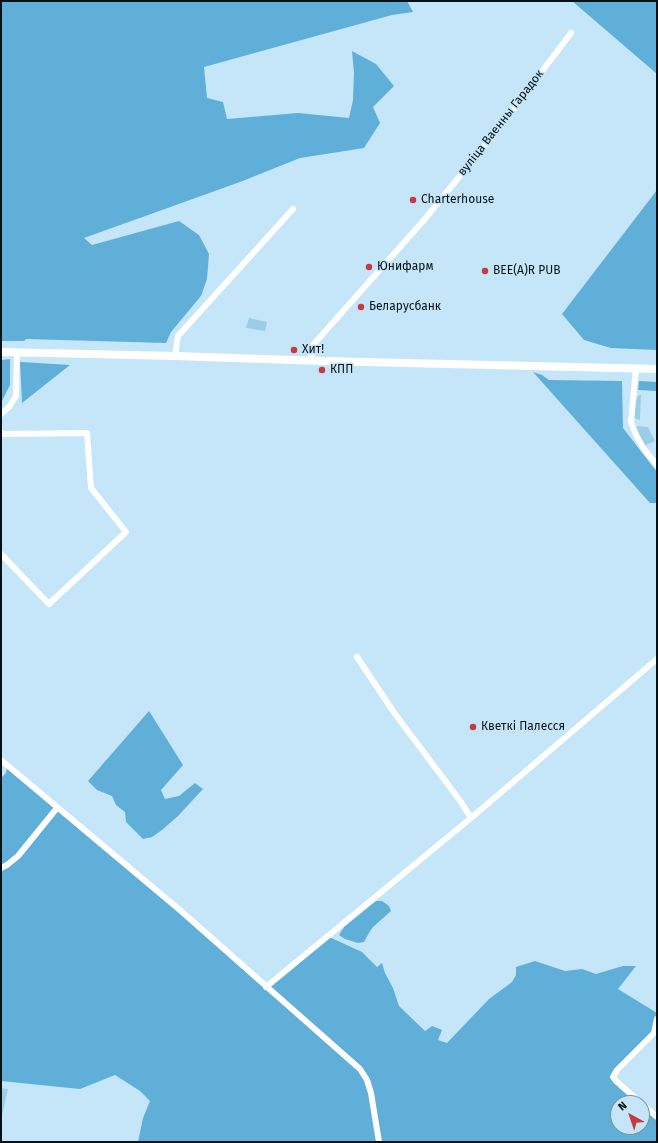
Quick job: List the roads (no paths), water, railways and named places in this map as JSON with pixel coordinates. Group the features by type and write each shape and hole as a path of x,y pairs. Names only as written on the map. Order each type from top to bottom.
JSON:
{"main road":[{"path":"1,352 657,369"}],"street":[{"name":"вуліца Ваенны Гарадок","path":"311,360 313,345 424,220 499,128 571,33"},
{"path":"175,356 178,336 293,210"},
{"path":"1,414 9,407 16,396 17,352"},
{"path":"636,369 632,422 637,437 644,449 657,465"},
{"path":"1,432 2,434 87,433 91,488 126,532 49,604 1,554"},
{"path":"357,657 395,714 461,802 471,818"},
{"path":"266,987 471,818 657,659"},
{"path":"1,760 181,911 350,1059 364,1074 368,1083 373,1100 379,1142"},
{"path":"1,868 18,856 57,808"},
{"path":"632,1095 616,1082 613,1077 617,1070 654,1033 657,1020"}],"place":[{"name":"Charterhouse","path":"413,200"},
{"name":"Юнифарм","path":"369,267"},
{"name":"BEE(A)R PUB","path":"485,271"},
{"name":"Беларусбанк","path":"361,307"},
{"name":"Хит!","path":"294,350"},
{"name":"КПП","path":"322,370"},
{"name":"Кветкі Палесся","path":"473,727"}]}
